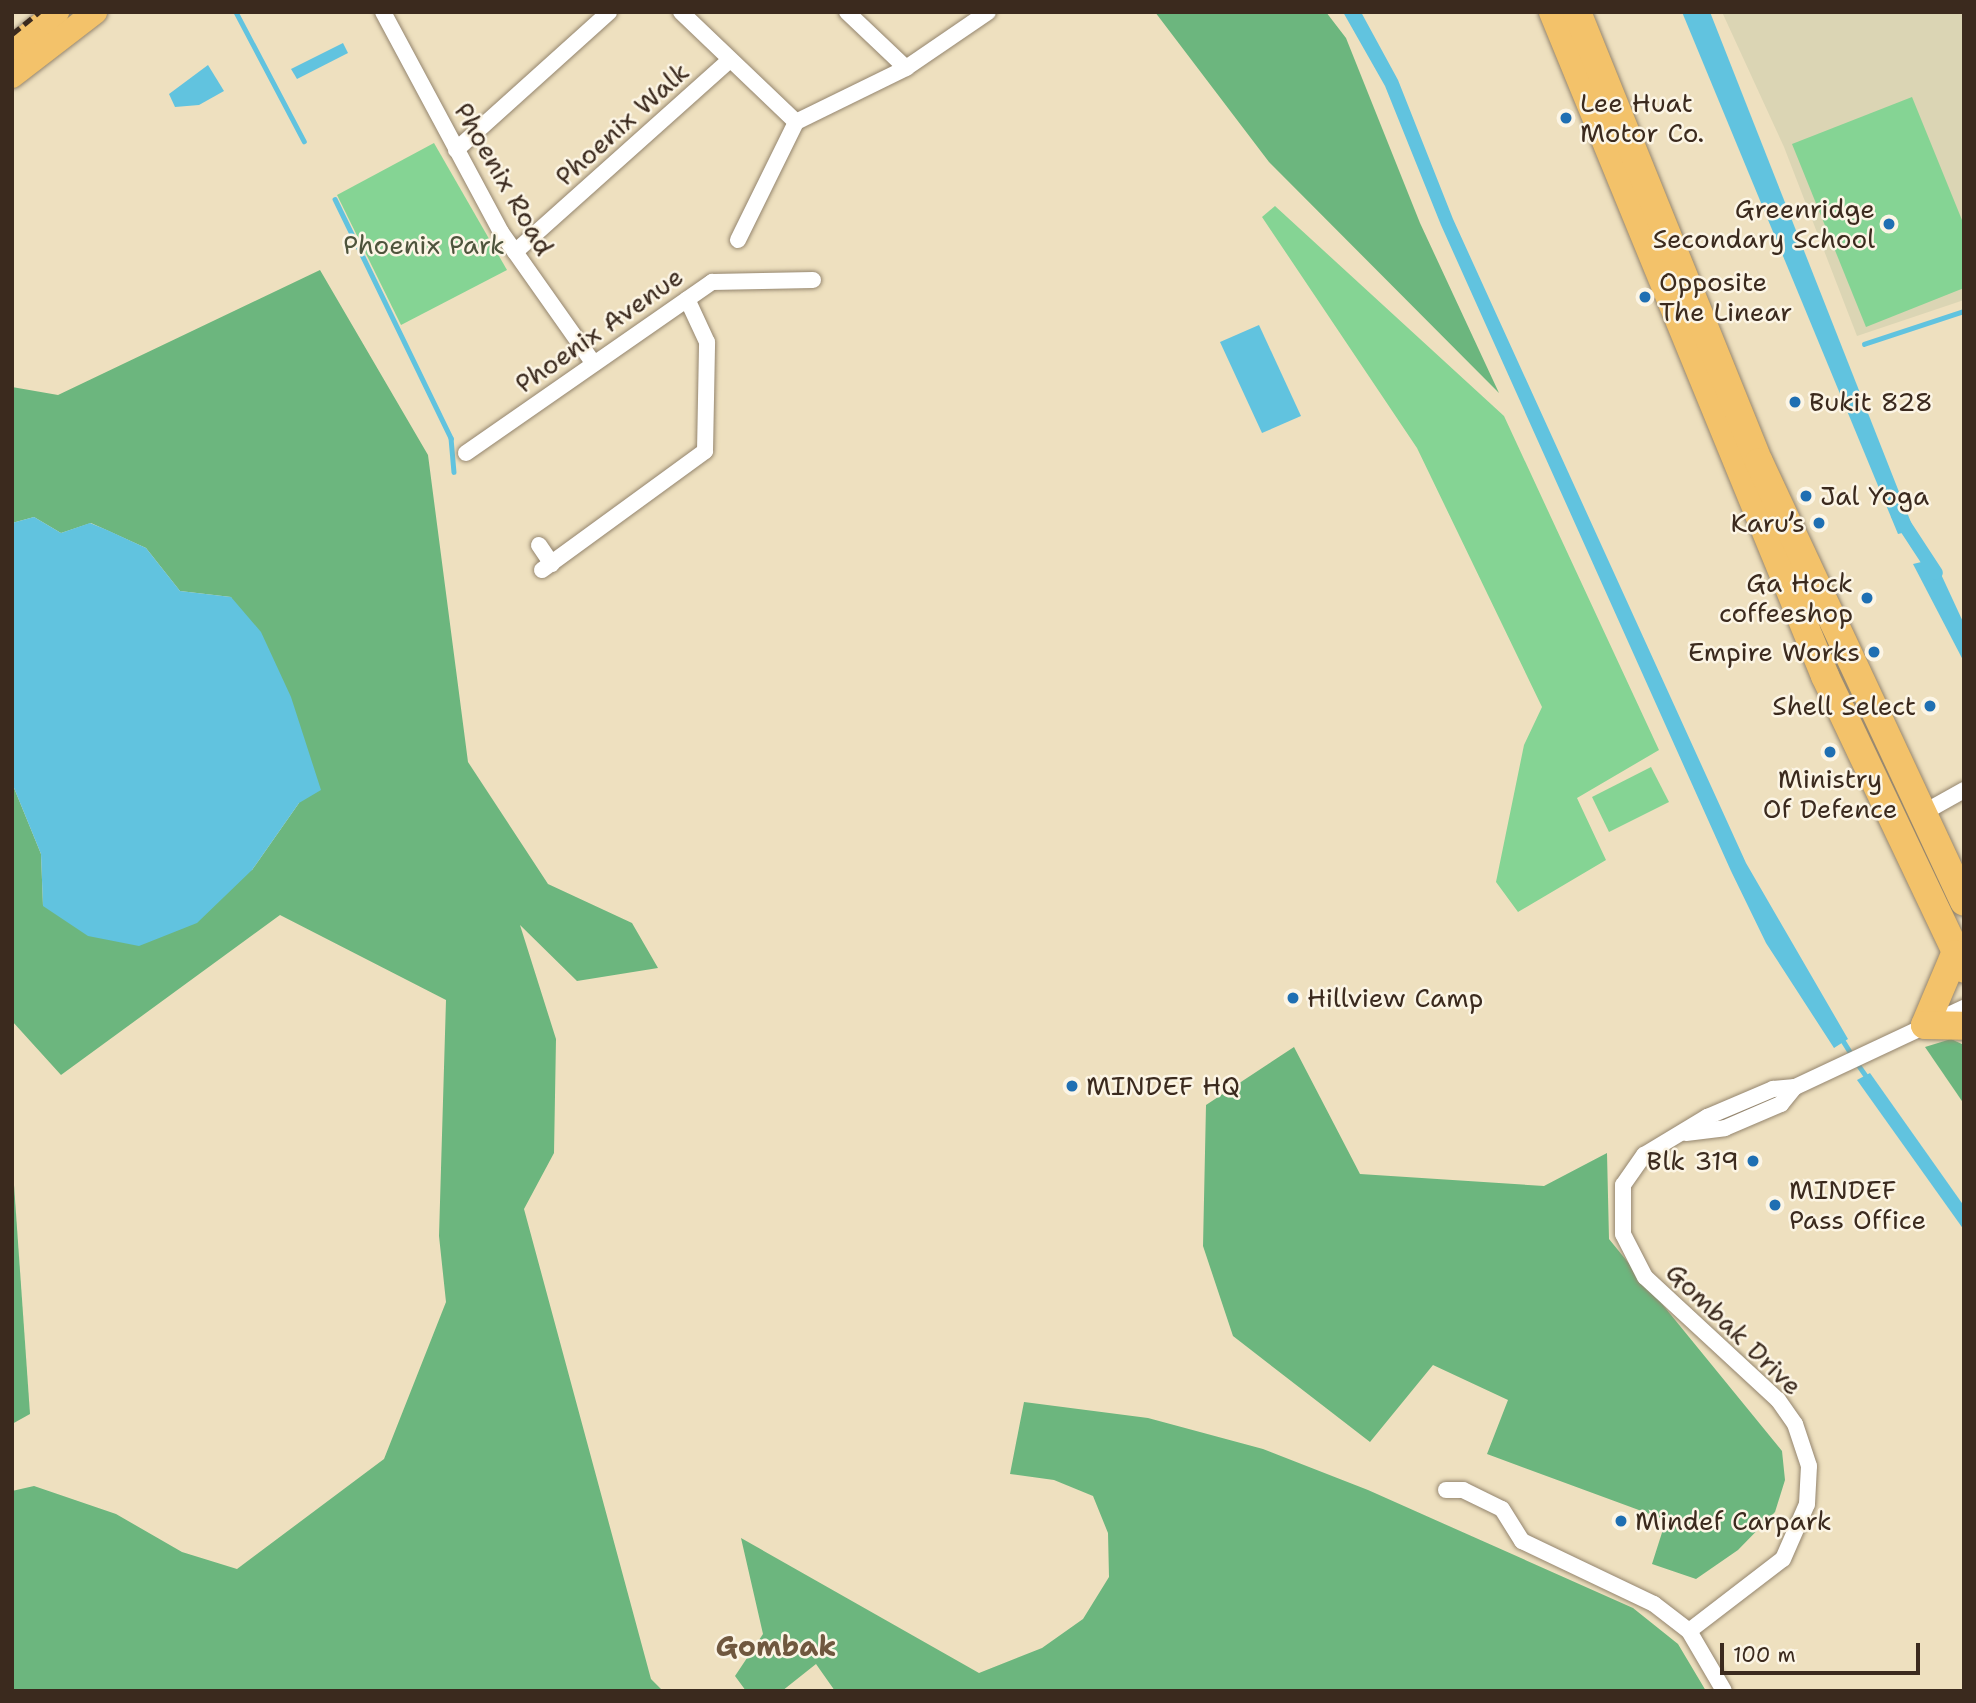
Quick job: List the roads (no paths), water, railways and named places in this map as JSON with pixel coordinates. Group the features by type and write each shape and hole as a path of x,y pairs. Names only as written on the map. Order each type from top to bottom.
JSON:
{"highway":[{"path":"1553,12 1815,652 1959,961 1925,1025 1964,1026"},
{"path":"1577,12 1759,462 1964,902"},
{"path":"1591,12 1648,157 1648,188"}],"main road":[{"path":"12,48 58,12"},
{"path":"12,76 95,12"}],"street":[{"name":"Phoenix Road","path":"383,12 456,150 515,252 594,364"},
{"path":"456,150 610,12"},
{"name":"Phoenix Walk","path":"681,12 796,122"},
{"path":"847,12 905,68"},
{"path":"738,240 796,122 905,68 988,12"},
{"name":"Phoenix Walk","path":"515,252 730,60"},
{"name":"Phoenix Avenue","path":"466,453 712,282 813,280"},
{"path":"539,545 547,567 705,451 708,342 687,299"},
{"path":"1922,814 1964,790"},
{"name":"Gombak Drive","path":"1689,1631 1783,1559 1810,1488 1806,1452 1778,1400 1645,1277 1630,1253 1619,1215 1623,1185 1644,1155 1686,1133 1725,1128 1781,1104 1795,1087 1964,1008"},
{"path":"1446,1490 1463,1490 1502,1510 1522,1541 1621,1588 1689,1631 1724,1691"}],"water":[{"path":"1343,12 1361,12 1398,80 1453,219 1746,863 1848,1039 1834,1048 1766,943 1731,871 1441,225 1385,86"},
{"path":"1682,12 1710,12 1914,530 1898,534"},
{"path":"343,43 348,53 297,79 291,69"},
{"path":"208,65 224,91 199,105 175,107 169,94"},
{"path":"1259,325 1301,416 1262,433 1220,342"},
{"path":"34,517 61,533 90,523 146,548 180,591 231,597 261,632 291,697 321,790 299,803 252,870 197,923 139,946 88,936 43,906 41,854 12,783 12,523"},
{"path":"1934,559 1964,624 1964,662 1913,564"},
{"path":"1870,1073 1964,1206 1964,1230 1857,1080"}],"waterway":[{"path":"236,12 304,141"},
{"path":"335,199 451,438 454,472"},
{"path":"1864,344 1964,311"},
{"path":"1898,515 1936,573"},
{"path":"1842,1039 1852,1055"},
{"path":"1857,1063 1868,1079"}],"railway":[{"path":"12,34 39,12"}],"place":[{"name":"Lee Huat Motor Co.","path":"1566,118"},
{"name":"Greenridge Secondary School","path":"1889,224"},
{"name":"Opposite The Linear","path":"1645,297"},
{"name":"Bukit 828","path":"1795,402"},
{"name":"Jal Yoga","path":"1806,496"},
{"name":"Karu’s","path":"1819,523"},
{"name":"Ga Hock coffeeshop","path":"1867,598"},
{"name":"Empire Works","path":"1874,652"},
{"name":"Shell Select","path":"1930,706"},
{"name":"Ministry Of Defence","path":"1830,752"},
{"name":"Hillview Camp","path":"1293,998"},
{"name":"MINDEF HQ","path":"1072,1086"},
{"name":"Blk 319","path":"1753,1161"},
{"name":"MINDEF Pass Office","path":"1775,1205"},
{"name":"Mindef Carpark","path":"1621,1521"}],"district":[{"name":"Gombak","path":"776,1646"}],"park label":[{"name":"Phoenix Park","path":"424,245"}]}
